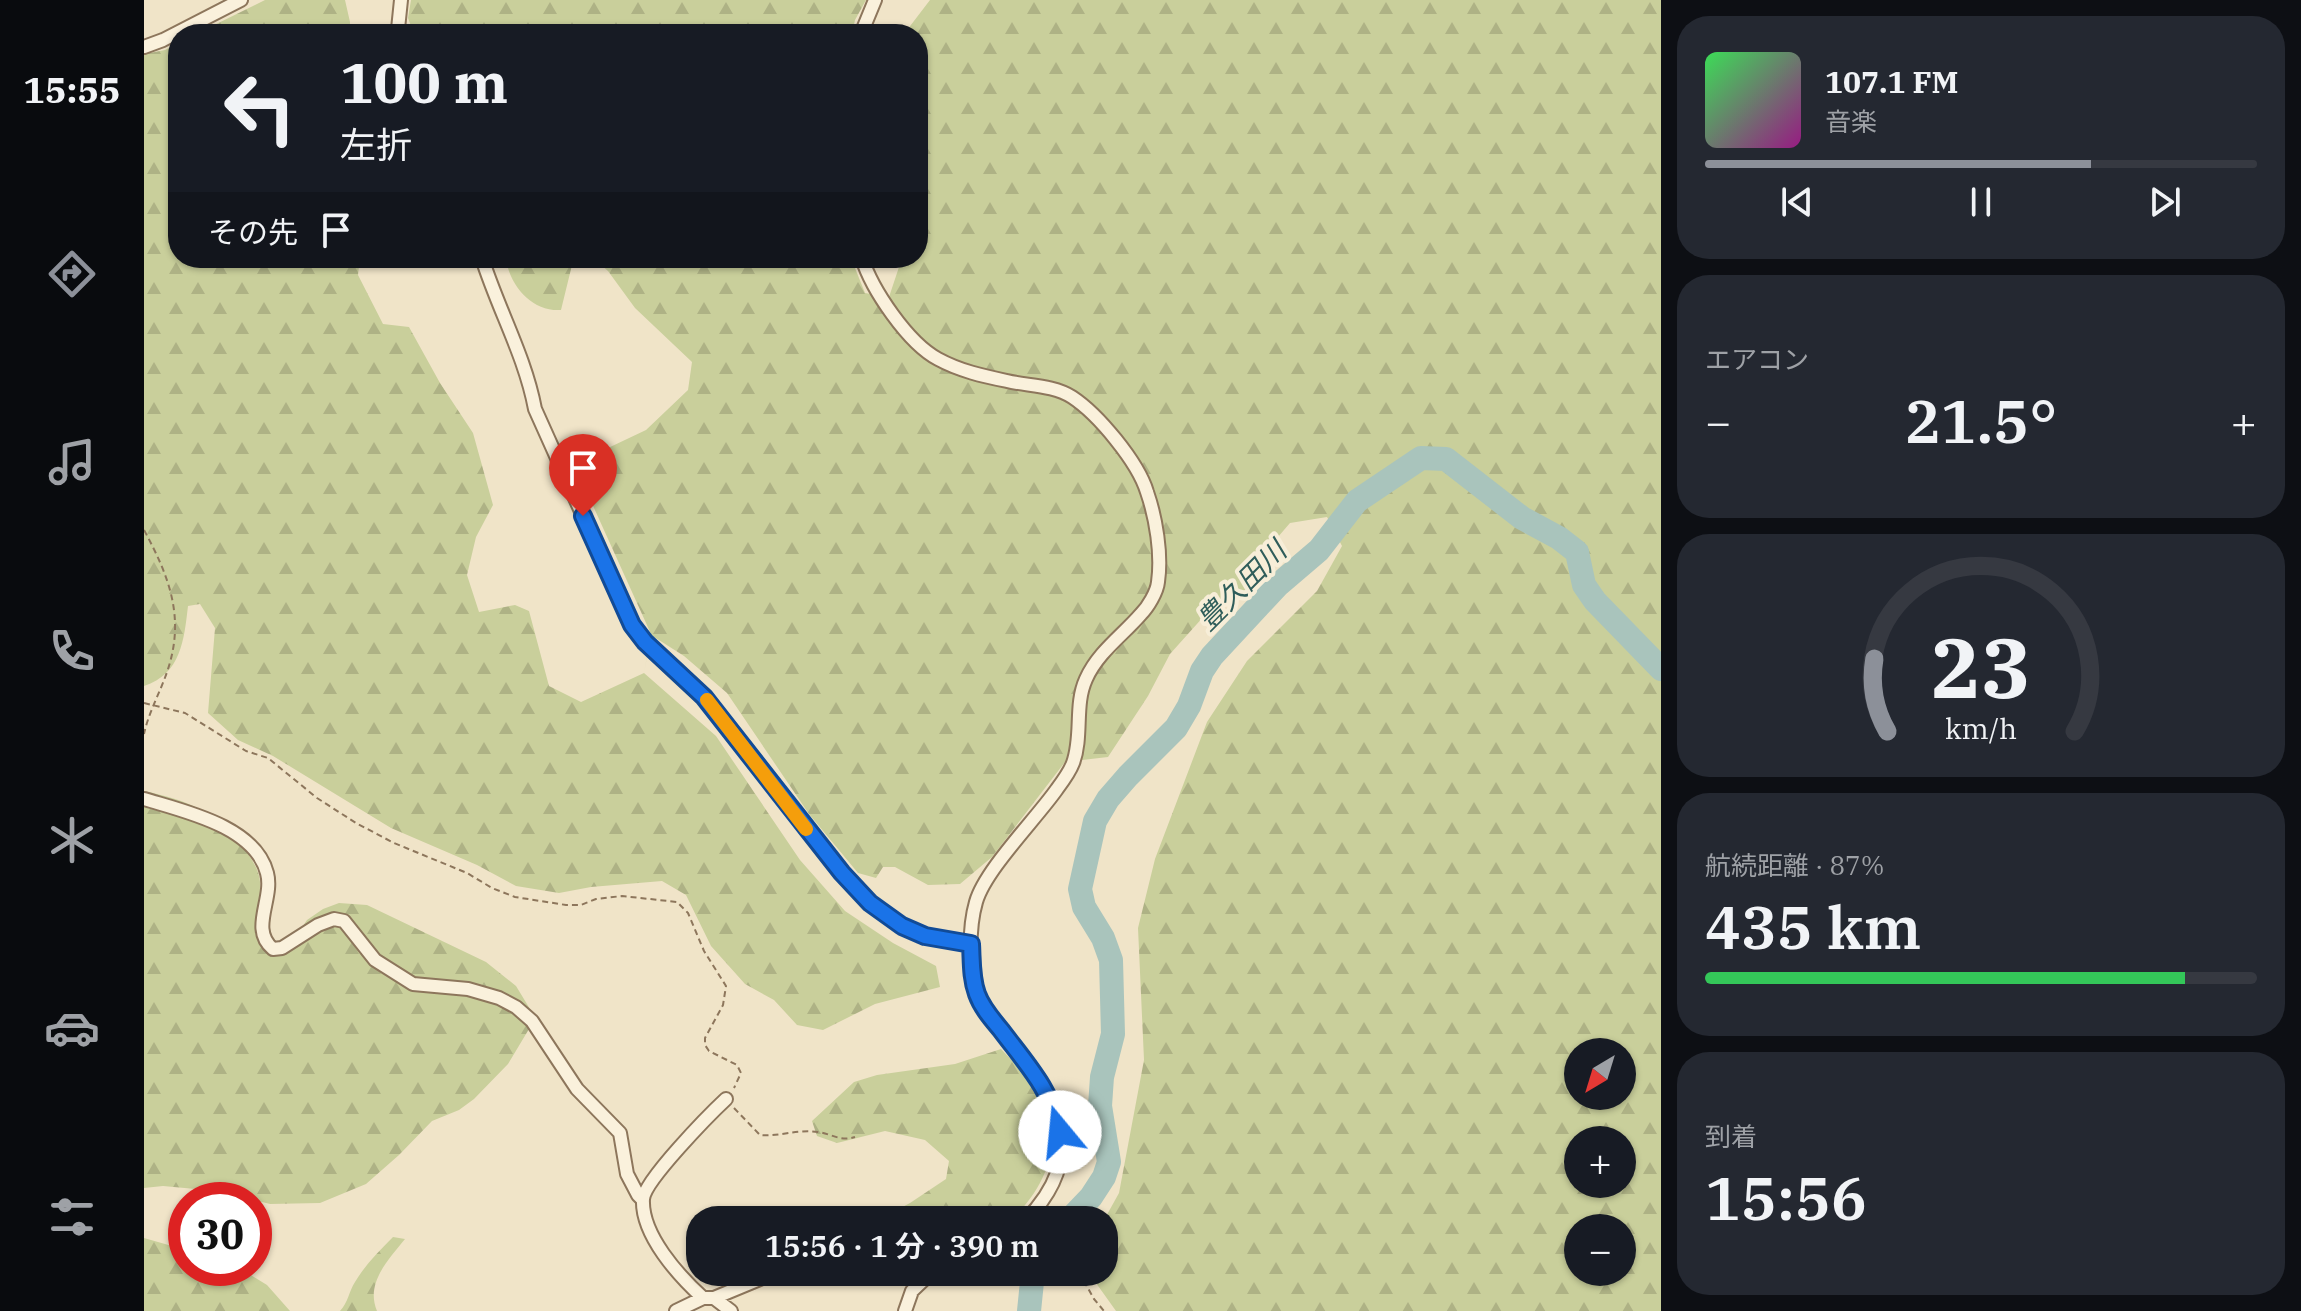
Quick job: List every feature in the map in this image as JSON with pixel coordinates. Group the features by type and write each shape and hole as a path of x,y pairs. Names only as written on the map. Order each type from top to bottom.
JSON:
{"street":[{"path":"194,24 241,0"},
{"path":"399,24 401,0"},
{"path":"865,24 875,0"},
{"path":"144,47 168,37"},
{"path":"485,268 518,349 535,409 632,625 645,642 704,697 796,816 870,903 902,926 925,936 971,944"},
{"path":"865,268 906,330 934,357 967,373 1046,387 1072,397 1098,421 1124,448 1147,490 1159,551 1158,585 1144,612 1105,650 1086,677 1080,696 1073,765 982,888 976,903 971,944 974,981 984,1009 1048,1094 1057,1117 1061,1159 1049,1194 1038,1206"},
{"path":"144,799 215,822 251,847 268,874 262,928 265,942 273,949 282,948 318,925 334,919 344,921 375,960 413,984 468,989 499,998 516,1007 532,1021 577,1089 620,1133 627,1174 643,1200 650,1228 665,1258 708,1298 731,1311"},
{"path":"643,1200 652,1181 726,1099"},
{"path":"676,1311 740,1286"},
{"path":"905,1311 915,1286"}],"path":[{"path":"144,530 160,560 176,612 168,668 144,734"},
{"path":"144,703 168,707 197,719 246,751 268,758 317,798 356,823 515,897 566,905 622,896 677,902 688,913 704,951 726,986 723,1005 705,1038 709,1051 737,1065 741,1073 726,1099 760,1135 802,1131 821,1132 848,1140 855,1137"},
{"path":"1087,1286 1104,1311"}],"green space":[{"path":"265,0 345,0 350,22 350,24 216,24"},
{"path":"411,0 866,0 854,24 410,24 408,18"},
{"path":"930,0 1661,0 1661,1311 1116,1311 1098,1286 1118,1286 1118,1206 1112,1206 1119,1193 1144,1060 1138,928 1155,859 1207,722 1247,661 1317,591 1342,546 1327,517 1290,523 1265,552 1245,595 1205,615 1170,654 1148,696 1108,757 1065,762 992,857 960,884 928,885 895,867 883,867 876,878 858,873 809,814 727,693 684,656 651,635 644,673 651,634 580,477 589,457 646,430 688,390 692,362 635,308 605,268 855,268 865,293 889,297 899,268 928,268 928,24 912,24"},
{"path":"168,48 168,268 359,268 358,275 383,324 409,327 440,383 473,433 493,505 476,537 467,575 479,612 515,605 529,611 549,686 581,702 644,673 716,736 800,860 845,911 893,943 936,966 940,987 875,1004 823,1030 797,1025 774,1000 745,984 711,946 686,895 662,881 559,893 516,886 477,865 391,828 273,756 238,740 208,713 215,628 200,604 188,606 182,643 173,664 156,681 144,686 144,54"},
{"path":"508,268 571,268 561,310 541,307 532,302 512,278"},
{"path":"144,791 182,801 203,811 230,832 247,852 260,882 259,938 288,948 307,920 323,909 339,903 367,905 486,962 516,986 530,1009 532,1024 508,1064 474,1099 459,1110 432,1121 366,1184 320,1203 272,1204 272,1182 168,1182 168,1186 144,1188"},
{"path":"1001,1049 1024,1072 1045,1104 1052,1140 1050,1157 1036,1190 1024,1206 904,1206 946,1179 949,1161 925,1140 885,1131 837,1143 817,1136 812,1121 854,1082 877,1075 955,1064"},
{"path":"393,1237 405,1239 376,1281 374,1301 377,1311 340,1311 363,1270"},
{"path":"144,1238 168,1245 168,1286 268,1286 290,1311 144,1311"}],"waterway":[{"name":"豊久田川","path":"1082,1206 1104,1177 1109,1162 1100,1106 1102,1077 1113,1034 1111,960 1103,938 1084,907 1080,889 1095,821 1108,799 1128,776 1176,728 1212,656 1278,585 1319,550 1357,501 1421,458 1446,459 1522,518 1559,538 1577,552 1584,585 1595,601 1661,669"},
{"name":"豊久田川","path":"1029,1311 1032,1286"}],"slow traffic":[{"path":"707,700 806,829"}],"route":[{"path":"583,516 632,625 645,642 704,697 842,873 870,903 902,926 925,936 971,944 976,992 984,1009 1048,1094 1060,1132"}]}
